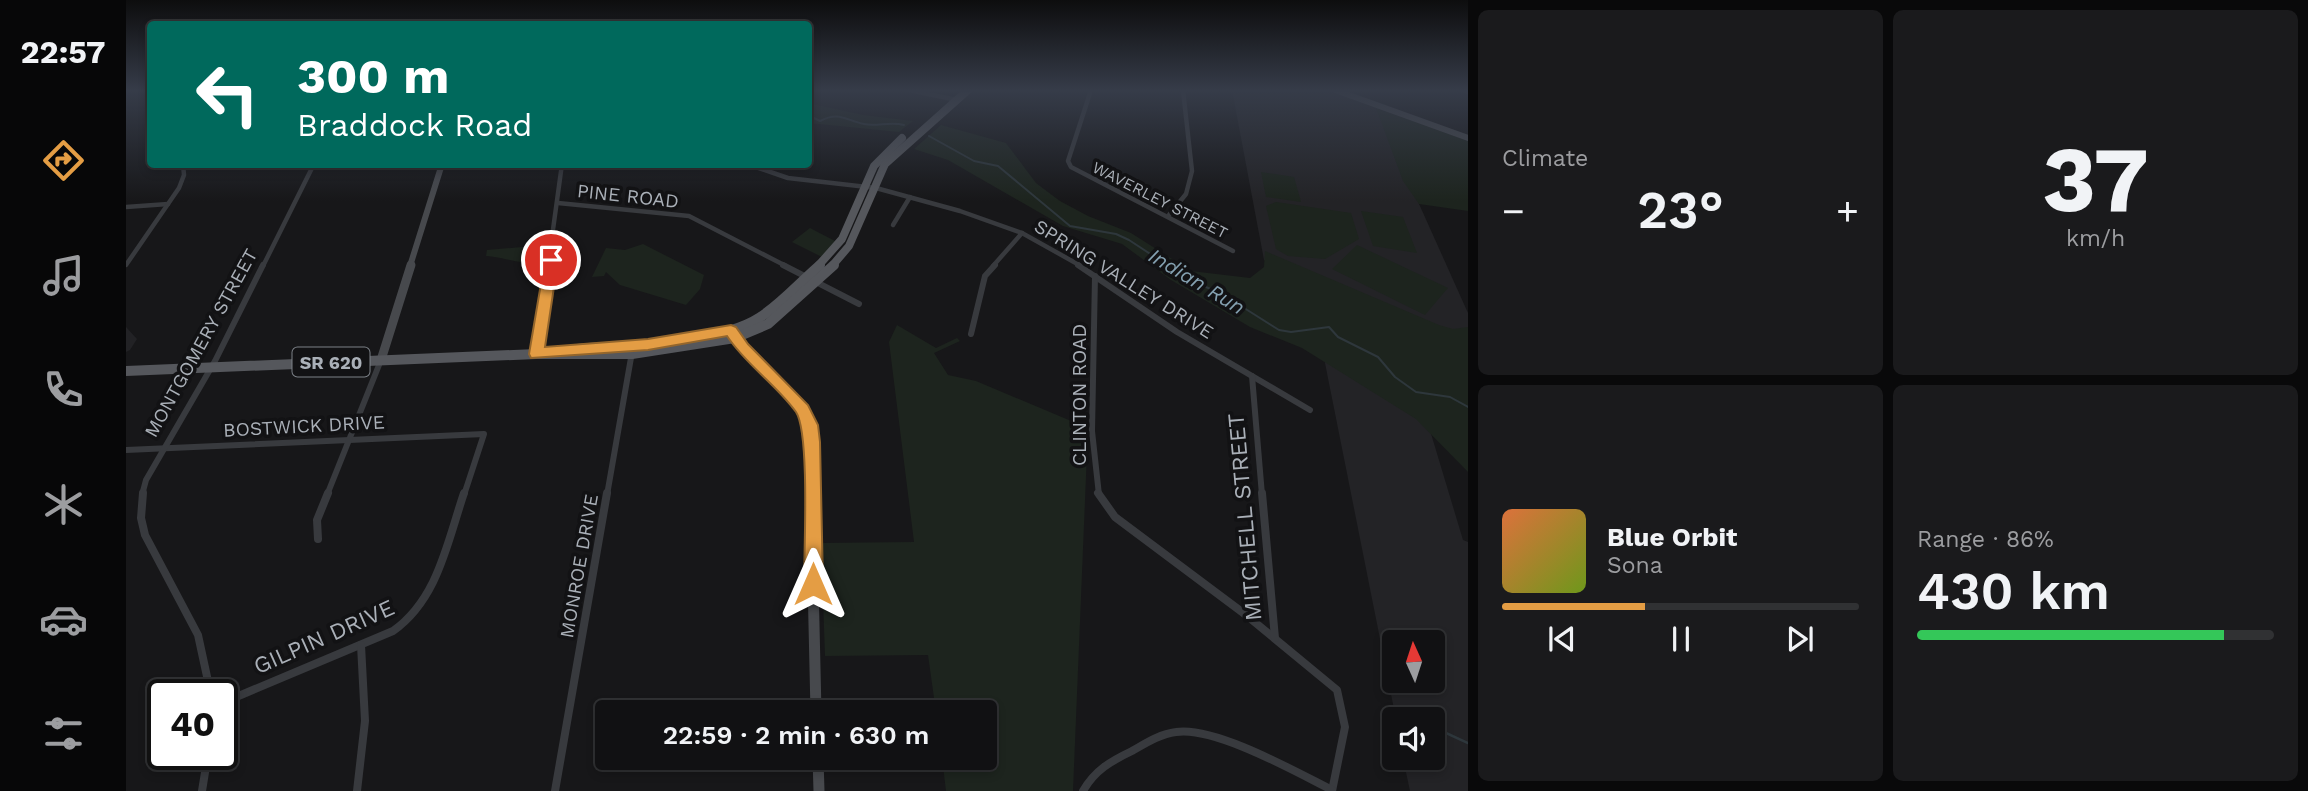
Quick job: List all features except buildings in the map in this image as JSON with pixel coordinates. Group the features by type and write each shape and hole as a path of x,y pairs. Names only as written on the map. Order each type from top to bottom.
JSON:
{"main road":[{"name":"SR 620","path":"126,371 632,350 733,334 768,324 810,281 836,248 869,186 890,157 923,127"}],"street":[{"name":"WAVERLEY STREET","path":"1079,127 1068,161 1076,172 1169,215 1233,250"},
{"path":"1169,215 1186,194 1192,171 1187,127"},
{"path":"1437,127 1468,138"},
{"path":"126,265 183,180 183,168"},
{"name":"MONTGOMERY STREET","path":"208,679 197,631 145,542 139,524 143,485 212,367 312,168"},
{"path":"318,539 317,520 381,360 441,168"},
{"path":"536,354 562,168"},
{"name":"SPRING VALLEY DRIVE","path":"759,168 788,178 869,186 1023,233 1096,276 1150,314 1310,410"},
{"path":"893,225 910,197"},
{"name":"PINE ROAD","path":"558,203 689,216 810,281 859,304"},
{"path":"126,207 168,204"},
{"path":"971,334 985,276 1023,233"},
{"name":"CLINTON ROAD","path":"1096,276 1092,431 1100,499 1115,517 1275,638"},
{"path":"733,334 797,402 810,425 816,700"},
{"name":"MONROE DRIVE","path":"555,791 632,350"},
{"name":"MITCHELL STREET","path":"1252,376 1275,638 1329,681 1342,699 1345,722 1332,791"},
{"name":"BOSTWICK DRIVE","path":"126,450 484,434"},
{"name":"GILPIN DRIVE","path":"238,696 405,624 427,601 484,434"},
{"path":"357,791 365,721 361,645"},
{"path":"1083,791 1097,769 1108,761 1161,737 1184,730 1208,735 1332,791"},
{"path":"202,791 205,770"},
{"path":"818,770 819,791"}],"shaded area":[{"path":"848,127 905,127 899,132"},
{"path":"939,127 948,127 1006,143 1036,183 1060,201 1088,216 1131,233 1191,271 1250,278 1264,267 1265,251 1439,325 1453,329 1468,327 1468,472 1416,419 1302,348 1250,327 1171,280 1122,244 1063,226 948,160 914,149"},
{"path":"1239,127 1384,127 1468,313 1468,364 1264,260"},
{"path":"1383,127 1429,127 1468,141 1468,211 1419,204 1403,181"},
{"path":"1261,172 1294,177 1301,202 1266,197"},
{"path":"1276,202 1351,213 1359,239 1325,259 1288,256 1276,249 1266,206"},
{"path":"1361,211 1403,217 1417,253 1373,246"},
{"path":"810,228 835,241 822,257 792,242"},
{"path":"643,244 704,275 700,289 686,305 620,285 606,272 604,276 592,277 606,248 625,250"},
{"path":"546,245 544,263 486,256 487,250"},
{"path":"1357,245 1448,288 1425,315 1332,269"},
{"path":"897,325 936,348 957,338 960,341 934,353 948,375 976,381 1083,426 1087,452 1073,791 946,791 943,770 997,770 997,700 934,700 928,655 825,656 821,543 914,542 889,342"},
{"path":"1323,353 1426,417 1463,540 1468,542 1468,791 1410,791 1406,770 1445,770 1445,707 1394,707 1391,693 1446,693 1446,630 1382,630 1382,649"}],"waterway":[{"name":"Indian Run","path":"929,136 974,161 998,166 1070,226 1116,234 1129,240 1190,280 1222,294 1279,330 1291,332 1329,327 1338,337 1378,357 1395,377 1416,392 1450,397 1468,407"},
{"path":"1445,732 1468,743"}],"route":[{"path":"551,260 536,354 648,345 731,330 742,348 803,409 810,425 811,442 813,584"}]}
